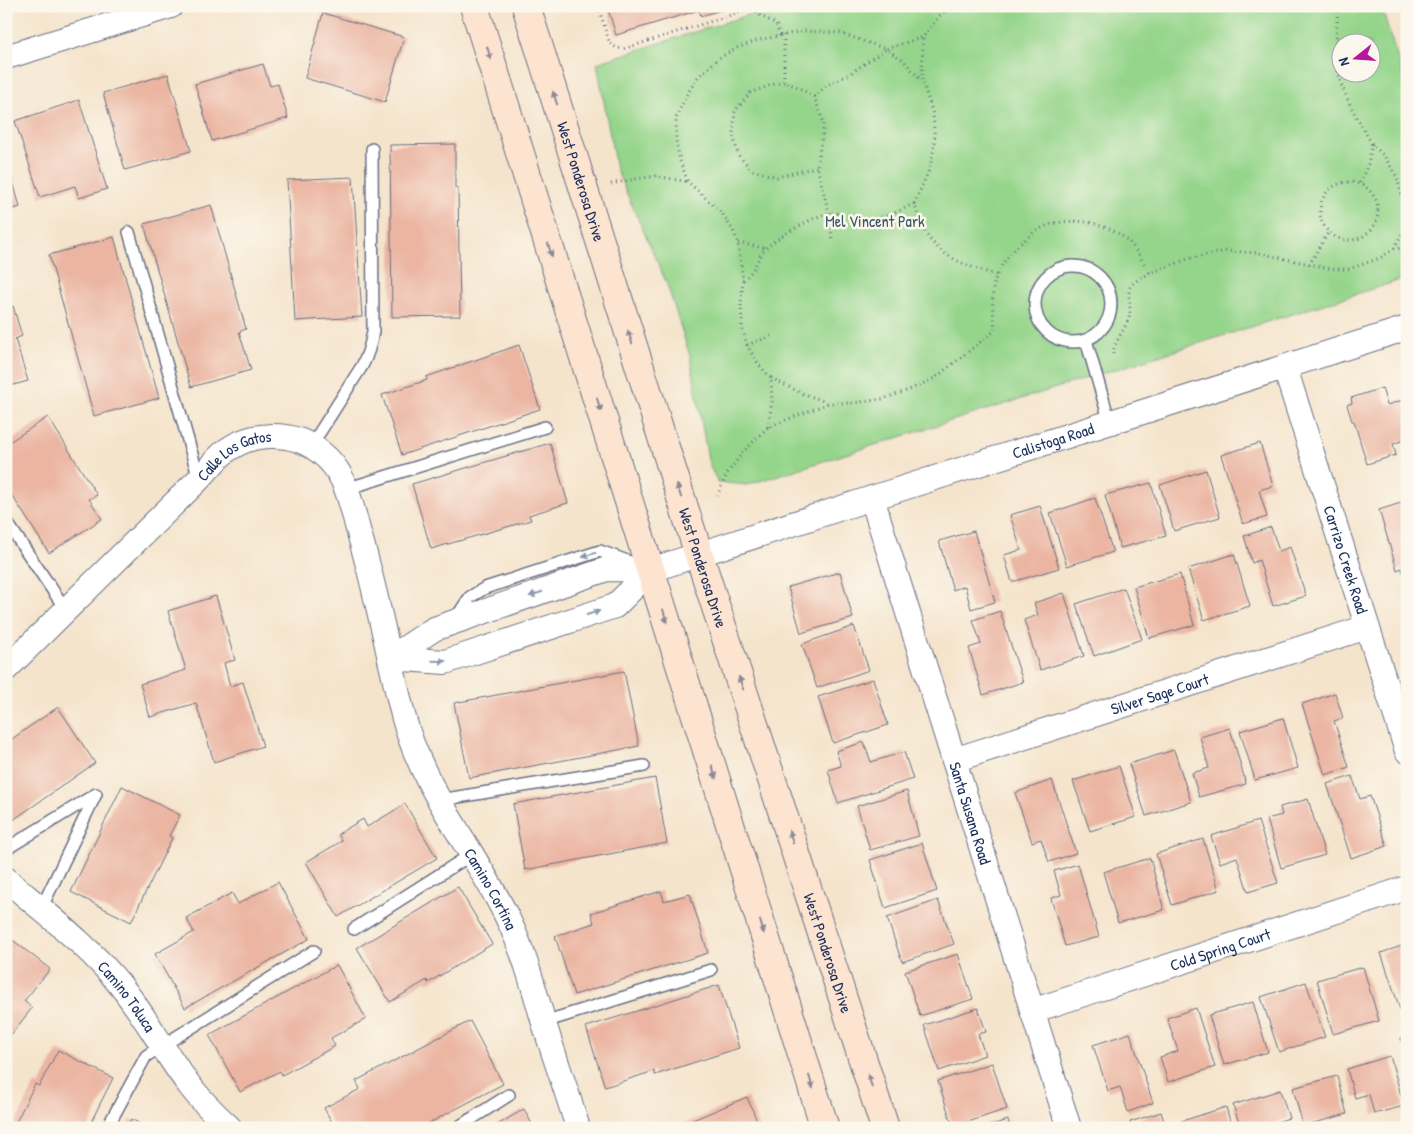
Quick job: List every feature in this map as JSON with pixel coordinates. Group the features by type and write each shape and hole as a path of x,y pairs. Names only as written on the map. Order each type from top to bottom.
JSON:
{"main road":[{"path":"474,6 826,1128"},
{"name":"West Ponderosa Drive","path":"526,6 700,555 885,1128"}],"street":[{"path":"6,57 172,6"},
{"name":"Calistoga Road","path":"700,555 872,498 1407,328"},
{"name":"Carrizo Creek Road","path":"1285,368 1407,751"},
{"name":"Calle Los Gatos","path":"6,669 199,479 219,456 234,446 250,439 267,436 285,437 311,446 332,464 342,479 366,555 390,658"},
{"name":"Santa Susana Road","path":"872,498 1069,1128"},
{"path":"390,658 434,629 608,570 651,570 700,555"},
{"path":"390,658 444,662 615,606 651,570"},
{"name":"Silver Sage Court","path":"954,760 1367,626"},
{"name":"Camino Cortina","path":"390,658 412,743 424,772 492,886 509,919 523,954 578,1128"},
{"name":"Camino Toluca","path":"8,885 85,947 105,967 132,1000 191,1087 230,1128"},
{"name":"Cold Spring Court","path":"1032,1011 1407,888"}],"lane":[{"path":"311,446 362,366 371,343 373,331 372,149"},
{"path":"130,232 199,479"},
{"path":"1063,266 1089,269 1099,276 1107,287 1111,299 1110,312 1106,324 1097,334 1086,340 1074,343 1062,341 1050,335 1042,327 1036,316 1034,303 1036,291 1042,280 1051,272 1063,266"},
{"path":"1086,340 1110,423"},
{"path":"346,489 545,427"},
{"path":"6,521 66,610"},
{"path":"440,800 644,766"},
{"path":"6,849 96,794 40,909"},
{"path":"354,929 472,854"},
{"path":"107,1128 146,1056 314,950"},
{"path":"544,1022 711,970"},
{"path":"457,1128 509,1095"}],"path":[{"path":"598,6 610,44 623,49 760,6"},
{"path":"743,280 753,272 765,248 799,226 829,213 875,220 887,217 914,204 930,168 935,142 934,114 922,80 924,37 940,15 950,6"},
{"path":"1338,6 1335,57 1341,84 1352,109 1372,144 1385,157 1397,177 1402,194 1406,215 1403,232 1394,249"},
{"path":"754,7 759,15 776,24 782,36 784,82"},
{"path":"922,80 903,60 886,49 840,32 804,31 758,40 737,48 719,58 698,77 687,94 676,118 676,140 680,161 688,182 722,213 733,230 738,243 743,280 741,303 742,327 747,345 759,365 771,378 799,392 829,403 853,403 883,399 926,382 993,332 995,328 993,296 996,275 1009,255 1031,234 1055,223 1081,222 1104,226 1127,240 1137,251 1150,273"},
{"path":"814,97 827,85 848,75 886,49 924,37"},
{"path":"817,168 777,177 752,170 738,155 733,134 736,111 750,93 784,82 798,86 814,97 824,123 817,168 829,213 832,238"},
{"path":"1360,183 1368,164 1372,144"},
{"path":"611,184 658,176 688,182"},
{"path":"1352,181 1360,183 1369,190 1374,198 1377,207 1377,217 1374,225 1360,238 1340,239 1328,233 1321,218 1322,200 1327,192 1342,183 1352,181"},
{"path":"914,204 924,230 937,248 958,262 996,275"},
{"path":"1309,265 1328,233"},
{"path":"738,243 765,248"},
{"path":"1113,357 1113,348 1129,317 1131,284 1150,273 1188,259 1226,251 1259,253 1309,265 1332,269 1349,269 1380,258 1394,249 1407,248"},
{"path":"747,345 771,336"},
{"path":"768,427 772,402 771,378"},
{"path":"717,496 728,472 744,451 768,427 829,403"}],"green space":[{"name":"Mel Vincent Park","path":"776,6 1381,6 1407,88 1407,278 747,485 718,482 709,465 690,356 667,284 616,169 597,63"}],"building":[{"path":"607,6 730,7 701,16 699,10 616,35"},
{"path":"323,13 404,37 385,102 305,78"},
{"path":"263,64 270,86 278,84 288,118 212,141 195,84"},
{"path":"168,74 191,151 125,170 103,93"},
{"path":"79,100 107,189 79,198 75,186 40,197 15,121"},
{"path":"455,144 455,188 458,188 460,316 392,317 390,145"},
{"path":"9,167 20,207 6,211 6,168"},
{"path":"353,177 362,317 295,321 287,180"},
{"path":"211,205 246,329 239,332 251,370 191,387 144,224"},
{"path":"114,237 159,398 94,416 49,255"},
{"path":"13,306 22,336 15,339 28,381 6,387 6,308"},
{"path":"519,345 540,409 402,455 382,395 427,380 426,377"},
{"path":"1407,382 1407,439 1393,444 1396,455 1367,464 1347,405 1352,403 1351,398 1382,388 1387,405 1406,399 1401,384"},
{"path":"48,417 97,495 89,499 102,519 49,553 6,486 6,444"},
{"path":"550,443 568,503 529,515 531,520 431,549 412,484"},
{"path":"1260,443 1273,486 1259,490 1267,517 1243,524 1221,455"},
{"path":"1206,470 1220,517 1174,531 1160,485"},
{"path":"1151,483 1166,536 1120,548 1105,495"},
{"path":"1095,498 1113,552 1067,566 1050,513"},
{"path":"1407,501 1407,572 1403,573 1402,568 1397,570 1379,510"},
{"path":"1040,506 1059,568 1012,582 1004,555 1021,550 1010,515"},
{"path":"1271,527 1279,551 1290,547 1306,596 1273,606 1259,560 1252,563 1244,536"},
{"path":"974,531 995,602 971,609 965,586 953,590 939,541"},
{"path":"1234,554 1250,606 1204,620 1188,569"},
{"path":"840,572 853,618 801,633 788,587"},
{"path":"1180,574 1194,625 1149,638 1134,587"},
{"path":"1124,588 1142,639 1094,656 1076,604"},
{"path":"1064,593 1084,656 1040,670 1024,620 1038,615 1034,603"},
{"path":"216,596 235,660 224,663 230,686 243,682 263,746 214,762 196,703 150,717 140,684 186,670 168,611"},
{"path":"1000,611 1023,682 983,695 969,648 981,644 973,620"},
{"path":"854,626 869,670 817,688 802,644"},
{"path":"624,671 639,746 469,778 454,703"},
{"path":"873,679 888,725 833,743 818,697"},
{"path":"1335,693 1343,718 1334,721 1349,767 1325,775 1302,704"},
{"path":"58,707 95,763 6,825 6,743"},
{"path":"1283,718 1298,768 1255,780 1240,731"},
{"path":"1230,728 1246,784 1199,797 1192,773 1209,768 1200,737"},
{"path":"864,742 871,762 904,752 913,779 838,803 828,770 841,766 836,751"},
{"path":"1174,750 1191,802 1146,816 1129,764"},
{"path":"1119,766 1136,817 1090,831 1073,781"},
{"path":"1352,776 1360,799 1370,796 1387,846 1351,858 1327,784"},
{"path":"655,778 667,843 525,870 513,804"},
{"path":"1052,780 1076,853 1049,862 1041,839 1032,842 1015,793"},
{"path":"122,786 180,815 169,836 172,838 131,922 71,892"},
{"path":"907,791 919,836 870,850 857,806"},
{"path":"1308,799 1325,855 1281,868 1267,819 1282,815 1280,807"},
{"path":"405,804 437,858 338,917 306,862 342,841 338,834 363,819 367,827"},
{"path":"1258,821 1278,883 1248,892 1237,857 1220,863 1211,836"},
{"path":"1203,839 1219,890 1172,905 1156,854"},
{"path":"922,843 937,891 885,908 870,860"},
{"path":"1150,858 1164,910 1118,923 1103,872"},
{"path":"1078,864 1099,937 1065,946 1051,898 1061,895 1054,871"},
{"path":"278,882 309,939 185,1008 155,954 194,932 186,918 232,893 238,904"},
{"path":"458,887 492,944 428,983 427,980 390,1002 357,948"},
{"path":"661,891 664,901 690,894 708,953 574,995 555,936 594,923 591,913"},
{"path":"938,900 954,944 902,962 887,918"},
{"path":"6,935 50,969 24,1001 32,1008 6,1041"},
{"path":"1407,944 1407,1027 1406,1027 1381,953"},
{"path":"958,954 973,999 920,1016 905,971"},
{"path":"337,965 366,1019 331,1038 335,1046 282,1075 280,1071 240,1092 209,1035"},
{"path":"1363,967 1379,1021 1333,1034 1317,980"},
{"path":"1306,982 1325,1037 1279,1052 1261,997"},
{"path":"719,985 739,1048 655,1075 654,1071 605,1087 586,1027"},
{"path":"1253,1002 1268,1052 1224,1065 1209,1015"},
{"path":"978,1008 986,1032 978,1034 985,1055 939,1071 924,1025"},
{"path":"1196,1008 1215,1067 1168,1082 1160,1057 1178,1051 1167,1018"},
{"path":"470,1021 503,1084 420,1128 335,1128 324,1108 360,1089 356,1081"},
{"path":"1130,1033 1153,1103 1128,1112 1120,1087 1108,1091 1093,1045"},
{"path":"1407,1036 1407,1057 1406,1057 1401,1038"},
{"path":"58,1050 113,1078 88,1128 13,1128 35,1084 39,1086"},
{"path":"1390,1056 1404,1106 1374,1114 1369,1094 1355,1098 1347,1069"},
{"path":"992,1063 1007,1109 953,1127 938,1081"},
{"path":"1337,1076 1347,1114 1303,1126 1293,1088"},
{"path":"1280,1090 1289,1118 1268,1125 1269,1128 1241,1128 1233,1105"},
{"path":"747,1097 760,1128 674,1128"},
{"path":"1226,1107 1232,1128 1184,1128 1182,1121"},
{"path":"524,1109 534,1128 492,1128"},
{"path":"1161,1112 1166,1128 1132,1128 1130,1122"},
{"path":"131,1119 148,1128 126,1128"},
{"path":"1008,1120 1010,1128 984,1128 984,1127"}]}
